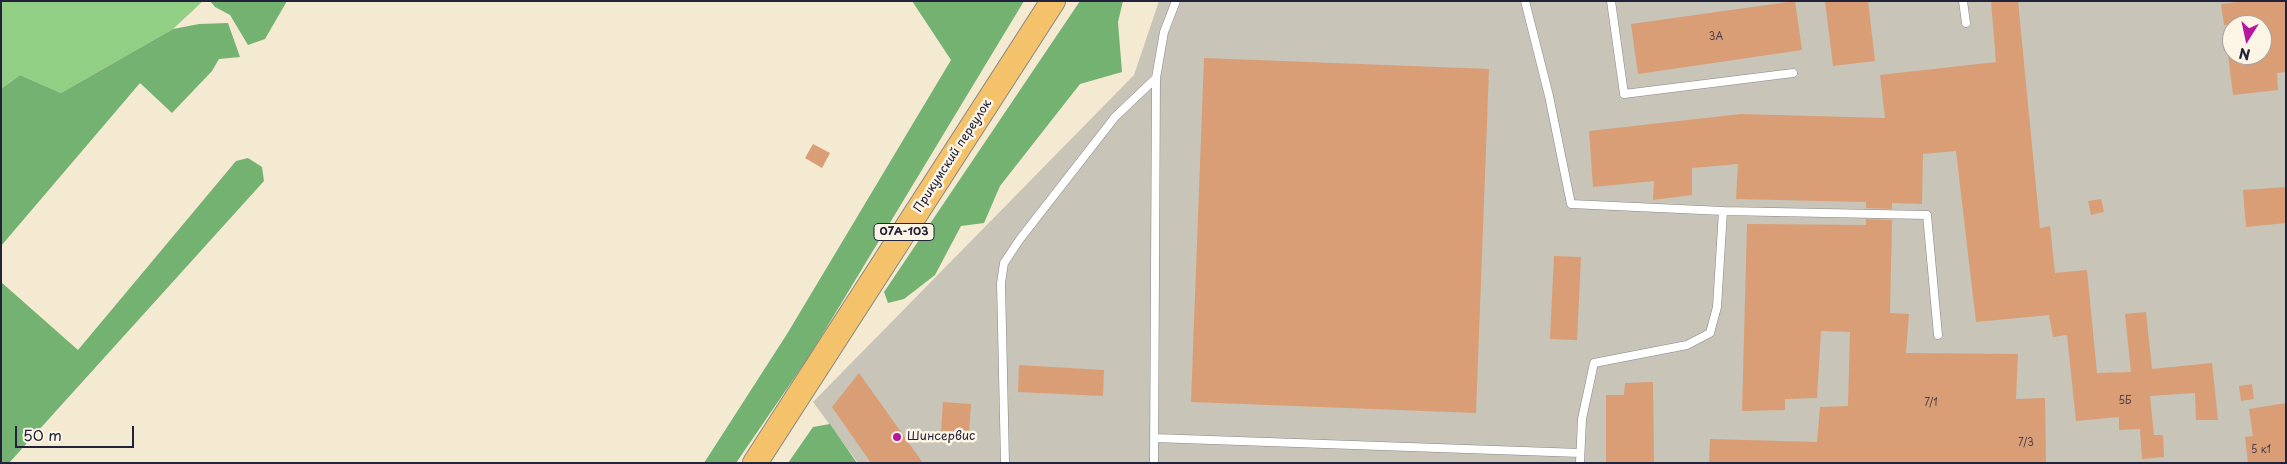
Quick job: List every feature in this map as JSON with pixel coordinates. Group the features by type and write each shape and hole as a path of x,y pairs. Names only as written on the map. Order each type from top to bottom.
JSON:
{"main road":[{"name":"Прикумский переулок","path":"755,463 1053,1"}],"lane":[{"path":"1154,463 1156,78 1164,32 1176,1"},
{"path":"1525,1 1549,96 1571,204 1722,211 1927,215 1938,336"},
{"path":"1615,1 1611,2 1624,94 1793,73"},
{"path":"1963,1 1966,23"},
{"path":"1005,463 1001,283 1004,263 1020,239 1115,117 1156,78"},
{"path":"1580,463 1582,419 1594,363 1687,345 1710,333 1717,307 1722,211"},
{"path":"1154,438 1580,454"}],"shaded area":[{"path":"1159,1 2286,1 2286,463 858,463 813,402 1134,75"}],"green space":[{"path":"1,1 203,1 173,29 61,93 20,75 1,89"},
{"path":"210,1 287,1 265,39 248,45 230,15 215,7"},
{"path":"912,1 1024,1 810,355 736,463 704,463 787,334 951,60"},
{"path":"1080,1 1123,1 1118,22 1122,72 1080,84 1000,186 984,223 961,226 935,275 904,299 888,303 884,292"},
{"path":"228,23 240,57 219,59 212,71 172,113 140,83 1,246 1,89 20,75 61,93 173,29 199,24"},
{"path":"248,158 262,167 264,181 9,463 1,463 1,282 78,350 236,161"},
{"path":"830,424 857,463 788,463 813,427"}],"building":[{"path":"1795,1 1802,50 1638,74 1631,24"},
{"path":"1825,1 1868,1 1875,61 1833,66"},
{"path":"1991,1 2018,1 2040,228 2050,226 2055,273 2087,270 2097,373 2131,372 2125,314 2146,312 2152,369 2212,363 2218,420 2196,420 2195,393 2150,396 2154,435 2163,435 2164,457 2142,459 2140,429 2119,430 2119,417 2076,421 2067,335 2053,337 2049,315 1976,322 1956,151 1923,154 1922,204 1892,203 1892,209 1866,208 1866,202 1736,199 1738,164 1692,168 1692,195 1653,200 1654,181 1593,187 1589,131 1741,114 1885,118 1880,75 1996,62"},
{"path":"2245,1 2286,1 2286,72 2277,73 2278,90 2233,95 2229,65 2272,65 2272,15 2223,15 2221,4"},
{"path":"1204,58 1489,69 1476,413 1191,402"},
{"path":"813,144 830,153 822,168 805,158"},
{"path":"2286,187 2286,223 2246,227 2243,190"},
{"path":"2101,199 2104,212 2091,215 2088,201"},
{"path":"1866,219 1892,220 1890,313 1909,314 1906,353 2018,354 2016,399 2045,398 2046,463 1709,463 1710,439 1817,442 1820,407 1848,406 1850,332 1821,331 1817,398 1785,399 1785,410 1742,411 1747,224 1866,225"},
{"path":"1554,256 1581,257 1577,340 1550,339"},
{"path":"1019,365 1104,370 1103,396 1018,392"},
{"path":"859,373 923,463 871,463 832,407"},
{"path":"1653,382 1654,463 1606,463 1606,395 1624,395 1625,383"},
{"path":"2252,384 2254,399 2241,401 2239,386"},
{"path":"943,402 971,404 969,433 941,431"},
{"path":"2286,403 2286,463 2248,463 2245,437 2253,436 2249,409"}],"place":[{"name":"Шинсервис","path":"897,437"}]}
